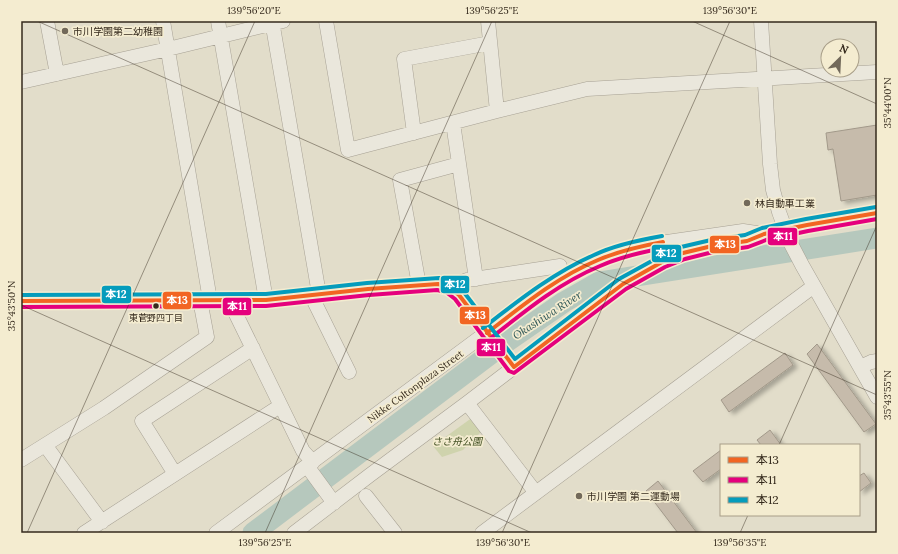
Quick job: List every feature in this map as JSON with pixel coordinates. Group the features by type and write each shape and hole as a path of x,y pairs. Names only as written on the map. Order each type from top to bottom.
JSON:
{"street":[{"path":"47,21 57,74"},
{"path":"21,460 104,408 207,338 205,300 163,21"},
{"path":"218,21 266,300"},
{"path":"326,21 348,150 587,89 877,72"},
{"path":"488,21 497,111"},
{"path":"761,21 770,164 772,183 779,212 788,236 802,265 877,397"},
{"path":"21,82 168,49 276,22 315,295 349,372"},
{"path":"414,133 404,58 490,43"},
{"path":"453,123 476,279"},
{"path":"419,285 400,180 459,164"},
{"name":"Nikke Coltonplaza Street","path":"216,533 490,336 556,282 577,269 600,259 639,246 743,231 788,236 877,213"},
{"name":"Nikke Coltonplaza Street","path":"294,533 376,470 467,404 512,364 589,310 623,284 662,262 683,254 712,246 747,241 764,234"},
{"path":"449,287 467,280 560,266"},
{"path":"21,301 266,300 438,284 449,287 459,295 512,364"},
{"path":"482,533 814,286"},
{"path":"230,300 303,451 334,503"},
{"path":"175,474 142,422 253,348"},
{"path":"860,367 877,361"},
{"path":"467,404 536,493"},
{"path":"84,533 280,406"},
{"path":"45,445 102,522"},
{"path":"366,496 395,533"}],"green space":[{"name":"ささ舟公園","path":"473,417 483,430 463,450 442,457 433,446"}],"building":[{"path":"877,125 877,195 841,201 833,149 828,150 826,133"},
{"path":"817,344 876,424 864,432 807,354"},
{"path":"785,353 793,365 729,412 721,400"},
{"path":"770,430 780,444 760,444 757,440"},
{"path":"720,451 720,470 703,482 693,471"},
{"path":"864,473 871,483 860,491 860,475"},
{"path":"658,481 697,533 678,533 646,491"}],"waterway":[{"name":"Okashiwa River","path":"253,533 509,340 564,302 599,282 877,238"}],"transit line":[{"name":"本12","path":"21,295 266,294 367,283 439,278 452,282 463,291 515,359 619,279 659,257 681,247 711,240 745,235 762,228 876,207"},
{"name":"本13","path":"21,301 266,300 368,289 438,284 449,287 459,295 514,367 623,284 662,262 683,253 712,246 747,241 764,234 807,225 877,213"},
{"name":"本11","path":"21,307 266,306 369,295 437,290 446,292 455,299 509,371 514,373 626,289 665,267 685,259 713,252 748,247 766,240 877,219"},
{"name":"本12","path":"483,328 536,288 579,262 602,251 636,241 662,236"},
{"name":"本13","path":"487,333 554,283 583,267 622,251 663,242"},
{"name":"本11","path":"491,338 556,289 585,273 623,257 664,248"}],"place":[{"name":"市川学園第二幼稚園","path":"65,31"},
{"name":"林自動車工業","path":"747,203"},
{"name":"東菅野四丁目","path":"156,306"},
{"name":"市川学園 第二運動場","path":"579,496"}]}
